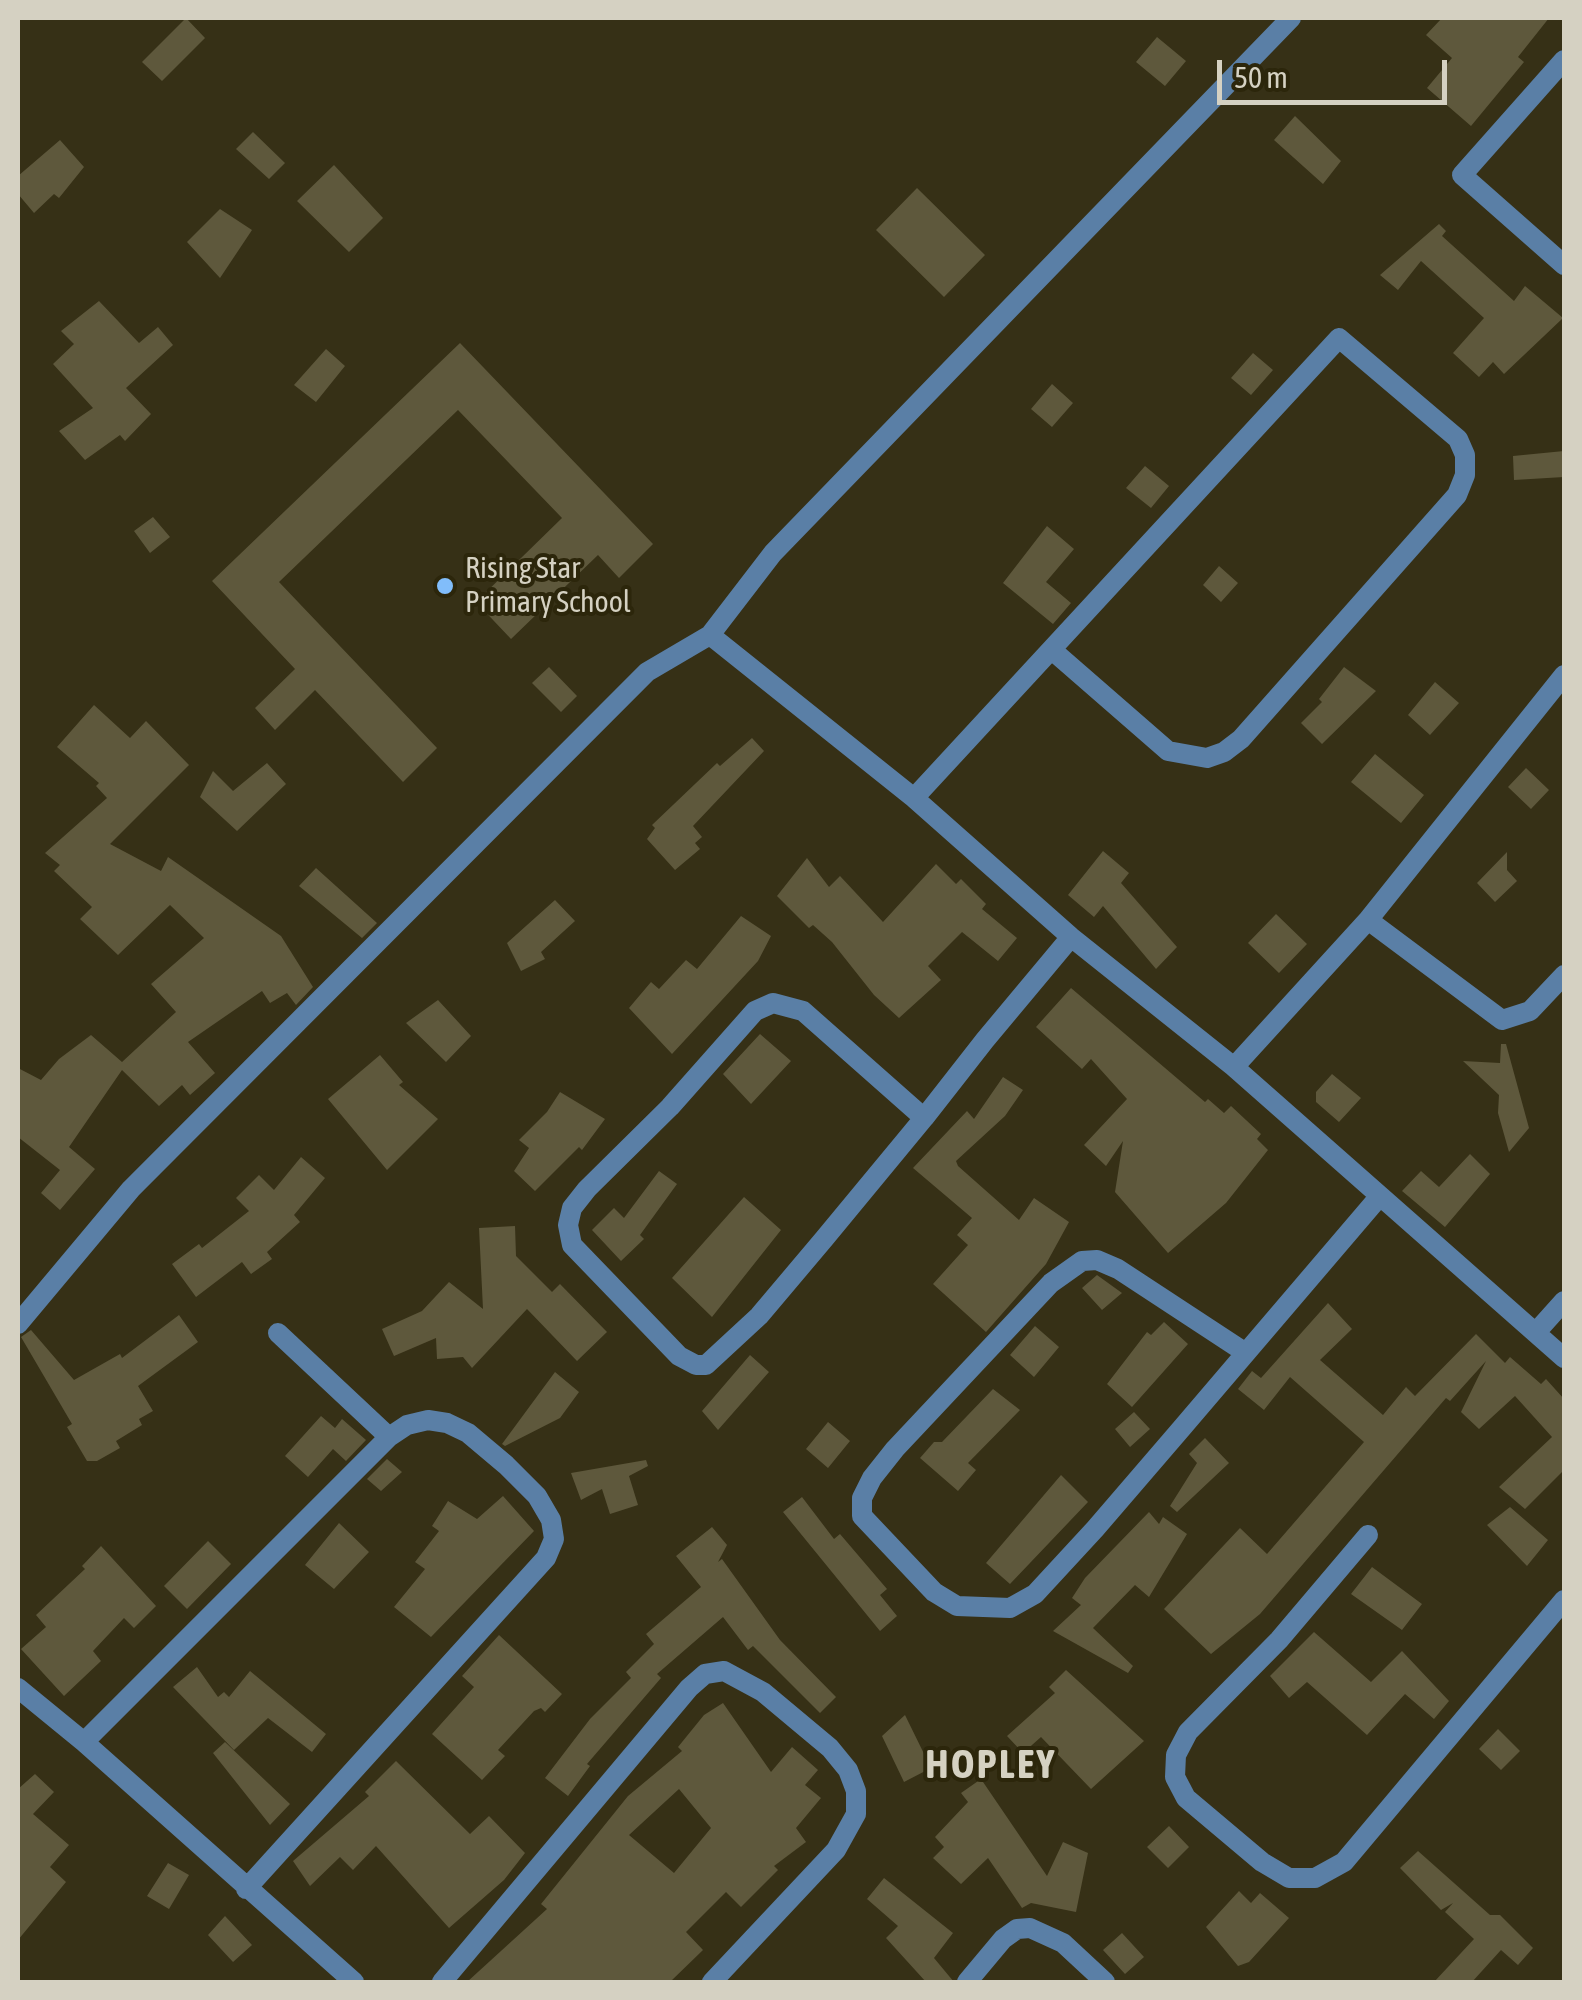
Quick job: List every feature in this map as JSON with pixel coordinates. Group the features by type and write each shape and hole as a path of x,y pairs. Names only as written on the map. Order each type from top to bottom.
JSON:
{"street":[{"path":"18,1324 131,1189 647,672 710,635 773,553 1291,18"},
{"path":"1564,60 1462,175 1564,265"},
{"path":"914,798 1339,338 1458,439 1465,454 1465,475 1458,494 1241,739 1224,752 1207,758 1168,751 1052,650"},
{"path":"710,635 914,798 1071,937 1234,1067 1379,1197 1538,1330 1564,1358"},
{"path":"1234,1067 1368,920 1564,674"},
{"path":"1368,920 1502,1020 1530,1011 1564,975"},
{"path":"924,1118 803,1011 773,1003 755,1011 670,1107 587,1189 572,1208 568,1225 572,1244 679,1356 696,1365 706,1365 759,1316 924,1118 1071,937"},
{"path":"1246,1353 1118,1269 1097,1260 1082,1262 1052,1283 895,1449 862,1498 862,1516 934,1592 957,1606 1010,1608 1035,1594 1246,1353 1379,1197"},
{"path":"1538,1330 1564,1301"},
{"path":"278,1333 389,1437"},
{"path":"84,1742 389,1437 407,1425 428,1420 468,1433 537,1496 551,1520 554,1539 532,1577 246,1889"},
{"path":"1368,1535 1279,1640 1188,1732 1176,1754 1176,1776 1186,1798 1262,1862 1288,1878 1315,1878 1344,1862 1564,1600"},
{"path":"442,1982 689,1688 705,1674 724,1671 763,1692 830,1748 848,1770 856,1802 846,1836 712,1982"},
{"path":"18,1688 354,1982"},
{"path":"967,1982 1003,1939 1018,1929 1030,1928 1063,1943 1105,1982"}],"building":[{"path":"186,18 205,38 162,81 142,62"},
{"path":"1442,18 1549,18 1518,57 1524,62 1471,126 1427,88 1452,58 1426,35"},
{"path":"1157,37 1186,61 1165,86 1136,62"},
{"path":"1295,116 1341,161 1323,184 1274,140"},
{"path":"253,132 285,163 269,179 236,149"},
{"path":"60,140 84,167 59,198 54,194 34,213 18,194 18,176"},
{"path":"334,165 383,218 349,252 297,201"},
{"path":"917,188 985,255 944,297 876,230"},
{"path":"220,209 252,230 220,278 187,242"},
{"path":"1439,224 1446,231 1442,236 1514,301 1525,286 1563,318 1504,374 1493,362 1479,377 1453,353 1484,318 1421,261 1398,290 1380,275"},
{"path":"99,301 139,343 158,327 173,345 126,388 151,414 125,441 120,435 85,460 59,431 93,408 53,364 74,344 61,331"},
{"path":"460,343 653,544 619,578 598,555 511,639 476,602 562,518 458,410 279,582 437,748 403,782 315,690 275,730 255,708 295,669 212,581"},
{"path":"326,349 345,366 316,402 294,385"},
{"path":"1253,353 1273,370 1251,395 1231,378"},
{"path":"1052,384 1073,403 1052,427 1031,409"},
{"path":"1564,451 1564,477 1514,480 1513,456"},
{"path":"1145,466 1169,486 1151,508 1126,488"},
{"path":"153,517 170,537 150,553 134,531"},
{"path":"1047,526 1074,549 1046,582 1071,603 1053,624 1003,583"},
{"path":"1219,566 1238,583 1221,602 1203,585"},
{"path":"549,667 577,696 561,712 532,683"},
{"path":"1344,667 1376,691 1322,744 1301,723 1322,702 1319,699"},
{"path":"1435,682 1459,703 1430,735 1408,715"},
{"path":"94,705 130,738 146,721 189,765 110,844 161,871 168,857 281,936 313,987 296,1005 287,993 270,1003 262,991 188,1042 215,1073 190,1095 182,1085 159,1106 122,1070 69,1147 95,1169 60,1210 41,1193 60,1170 18,1137 18,1068 41,1080 59,1059 91,1035 122,1062 176,1012 151,984 204,938 170,905 118,955 80,919 92,907 54,871 60,865 45,853 107,798 96,786 99,783 57,747"},
{"path":"752,738 764,751 693,826 702,837 695,843 700,849 675,870 647,839 655,828 652,825 717,763 720,766"},
{"path":"1375,754 1424,795 1401,823 1351,782"},
{"path":"267,763 286,784 237,831 200,797 213,771 233,791"},
{"path":"1526,768 1549,790 1531,809 1508,787"},
{"path":"1103,851 1129,873 1121,883 1177,947 1156,969 1103,906 1094,917 1068,895"},
{"path":"1507,852 1507,870 1517,881 1495,902 1477,883"},
{"path":"807,858 829,887 840,876 883,922 936,864 956,884 961,879 986,904 982,909 1017,938 998,961 962,932 928,966 941,980 899,1018 874,995 832,942 813,925 809,928 777,896"},
{"path":"316,868 377,923 362,938 299,886"},
{"path":"555,900 575,921 541,952 545,959 521,971 507,943"},
{"path":"1276,914 1307,944 1279,973 1248,943"},
{"path":"741,916 771,936 758,961 672,1054 629,1008 651,982 659,989 686,960 697,969"},
{"path":"1071,988 1205,1102 1208,1099 1224,1113 1231,1106 1261,1134 1257,1139 1268,1150 1226,1203 1168,1253 1115,1192 1123,1141 1106,1166 1084,1145 1127,1099 1091,1059 1082,1069 1036,1027"},
{"path":"438,1000 471,1036 446,1062 406,1023"},
{"path":"760,1034 791,1061 751,1104 723,1074"},
{"path":"1501,1044 1506,1044 1529,1128 1509,1152 1498,1113 1499,1095 1463,1061 1500,1063"},
{"path":"380,1055 403,1082 399,1085 438,1119 387,1170 328,1099"},
{"path":"1332,1074 1361,1098 1339,1122 1316,1102 1316,1092"},
{"path":"1003,1077 1023,1090 1005,1116 956,1161 958,1166 1019,1220 1034,1198 1069,1222 1046,1264 986,1332 933,1284 968,1245 957,1235 972,1218 913,1168 967,1111 974,1119"},
{"path":"560,1092 605,1119 582,1150 579,1147 535,1191 514,1171 529,1148 519,1140 547,1112"},
{"path":"1470,1154 1490,1174 1445,1227 1402,1191 1421,1171 1439,1187"},
{"path":"301,1157 325,1178 294,1215 300,1222 267,1252 272,1259 251,1274 242,1262 196,1297 172,1264 199,1244 202,1248 249,1211 236,1198 259,1175 274,1190"},
{"path":"659,1171 677,1184 640,1235 644,1239 621,1261 592,1230 614,1208 624,1218"},
{"path":"744,1197 781,1230 712,1317 672,1278"},
{"path":"515,1226 516,1256 552,1292 560,1284 607,1332 577,1361 527,1309 472,1368 463,1357 437,1359 436,1338 394,1356 382,1329 422,1311 449,1282 483,1309 479,1228"},
{"path":"1097,1275 1122,1293 1102,1310 1082,1288"},
{"path":"1328,1303 1352,1329 1320,1360 1383,1415 1406,1387 1415,1396 1476,1334 1505,1363 1510,1357 1541,1384 1546,1379 1564,1399 1564,1470 1525,1509 1499,1487 1552,1437 1515,1396 1479,1429 1461,1412 1486,1361 1450,1401 1446,1398 1260,1614 1211,1654 1164,1609 1240,1528 1267,1554 1364,1442 1290,1377 1264,1410 1238,1389 1252,1371 1261,1378"},
{"path":"179,1315 198,1342 138,1386 153,1411 139,1419 142,1425 116,1441 120,1448 97,1461 87,1461 67,1427 72,1424 21,1337 31,1330 74,1380 120,1354 122,1358"},
{"path":"1164,1322 1188,1344 1132,1407 1107,1384 1147,1332 1151,1335"},
{"path":"1035,1326 1059,1347 1034,1377 1010,1355"},
{"path":"750,1355 769,1372 718,1430 702,1411"},
{"path":"555,1372 579,1392 560,1418 505,1446 502,1444"},
{"path":"993,1389 1020,1410 968,1463 976,1470 958,1491 920,1458 934,1442 942,1442"},
{"path":"1134,1412 1150,1429 1130,1447 1115,1429"},
{"path":"321,1416 335,1428 342,1419 366,1440 346,1461 333,1449 308,1477 285,1456"},
{"path":"828,1422 850,1441 828,1468 806,1449"},
{"path":"1205,1438 1229,1463 1177,1512 1170,1506 1197,1463 1189,1454"},
{"path":"387,1459 402,1472 381,1491 367,1479"},
{"path":"646,1460 648,1466 629,1476 638,1505 610,1514 602,1489 581,1500 571,1473"},
{"path":"1061,1475 1088,1502 1010,1584 986,1563"},
{"path":"503,1496 534,1531 431,1637 394,1607 425,1569 415,1562 439,1531 432,1526 448,1501 477,1519"},
{"path":"802,1497 834,1539 840,1534 887,1589 880,1595 897,1616 880,1631 783,1512"},
{"path":"1510,1507 1548,1540 1527,1566 1487,1525"},
{"path":"1149,1512 1159,1524 1163,1517 1187,1534 1149,1597 1135,1585 1093,1628 1133,1666 1128,1673 1053,1631 1081,1605 1072,1598 1085,1578"},
{"path":"339,1523 369,1552 334,1589 305,1565"},
{"path":"712,1527 727,1545 718,1562 722,1559 780,1640 836,1697 820,1713 753,1646 748,1650 723,1617 657,1674 661,1678 587,1764 590,1766 568,1796 545,1778 590,1719 631,1678 626,1672 654,1644 646,1634 701,1587 676,1556"},
{"path":"208,1541 231,1564 187,1609 164,1586"},
{"path":"101,1546 156,1606 134,1628 124,1618 93,1651 101,1661 64,1696 21,1649 46,1627 36,1615 85,1569 82,1566"},
{"path":"1372,1567 1422,1604 1402,1630 1351,1594"},
{"path":"1314,1632 1371,1682 1402,1651 1449,1701 1434,1719 1405,1694 1367,1735 1307,1682 1289,1698 1270,1676"},
{"path":"499,1635 562,1694 545,1712 541,1708 534,1711 498,1750 505,1756 482,1780 432,1734 474,1687 462,1676"},
{"path":"197,1667 218,1697 224,1692 229,1697 250,1671 326,1734 312,1752 268,1718 234,1750 173,1687"},
{"path":"1066,1670 1144,1741 1091,1789 1041,1737 1023,1753 1007,1736 1055,1693 1049,1687"},
{"path":"723,1703 771,1772 792,1747 818,1770 805,1785 821,1798 796,1828 806,1842 774,1866 778,1870 741,1907 726,1892 686,1932 703,1950 670,1982 467,1982 547,1909 541,1904 628,1796 682,1751 678,1747 704,1715","holes":["679,1789 711,1828 674,1873 629,1835"]},
{"path":"905,1715 931,1768 904,1782 882,1736"},
{"path":"1498,1729 1520,1751 1501,1770 1479,1749"},
{"path":"225,1742 290,1804 270,1825 213,1753"},
{"path":"396,1761 470,1834 489,1816 525,1853 504,1880 449,1928 376,1846 353,1870 340,1857 310,1886 293,1861 369,1796 365,1792"},
{"path":"35,1774 54,1792 33,1814 69,1845 50,1867 66,1882 18,1940 18,1789"},
{"path":"981,1779 1047,1876 1063,1842 1088,1853 1076,1912 1031,1903 1022,1908 988,1858 961,1884 933,1858 944,1847 935,1837 968,1802 961,1793"},
{"path":"1169,1826 1189,1847 1168,1868 1147,1847"},
{"path":"1418,1851 1490,1915 1500,1915 1533,1948 1518,1965 1501,1950 1472,1982 1434,1982 1474,1939 1445,1912 1453,1903 1441,1910 1400,1868"},
{"path":"168,1863 189,1875 169,1909 147,1896"},
{"path":"884,1878 953,1933 934,1958 954,1982 926,1982 886,1938 898,1926 867,1899"},
{"path":"1239,1891 1251,1903 1260,1893 1289,1918 1249,1962 1238,1966 1206,1927"},
{"path":"225,1916 252,1945 233,1962 208,1935"},
{"path":"1122,1933 1144,1957 1125,1974 1103,1950"}],"place":[{"name":"Rising Star Primary School","path":"445,586"}],"district":[{"name":"HOPLEY","path":"991,1765"}]}
